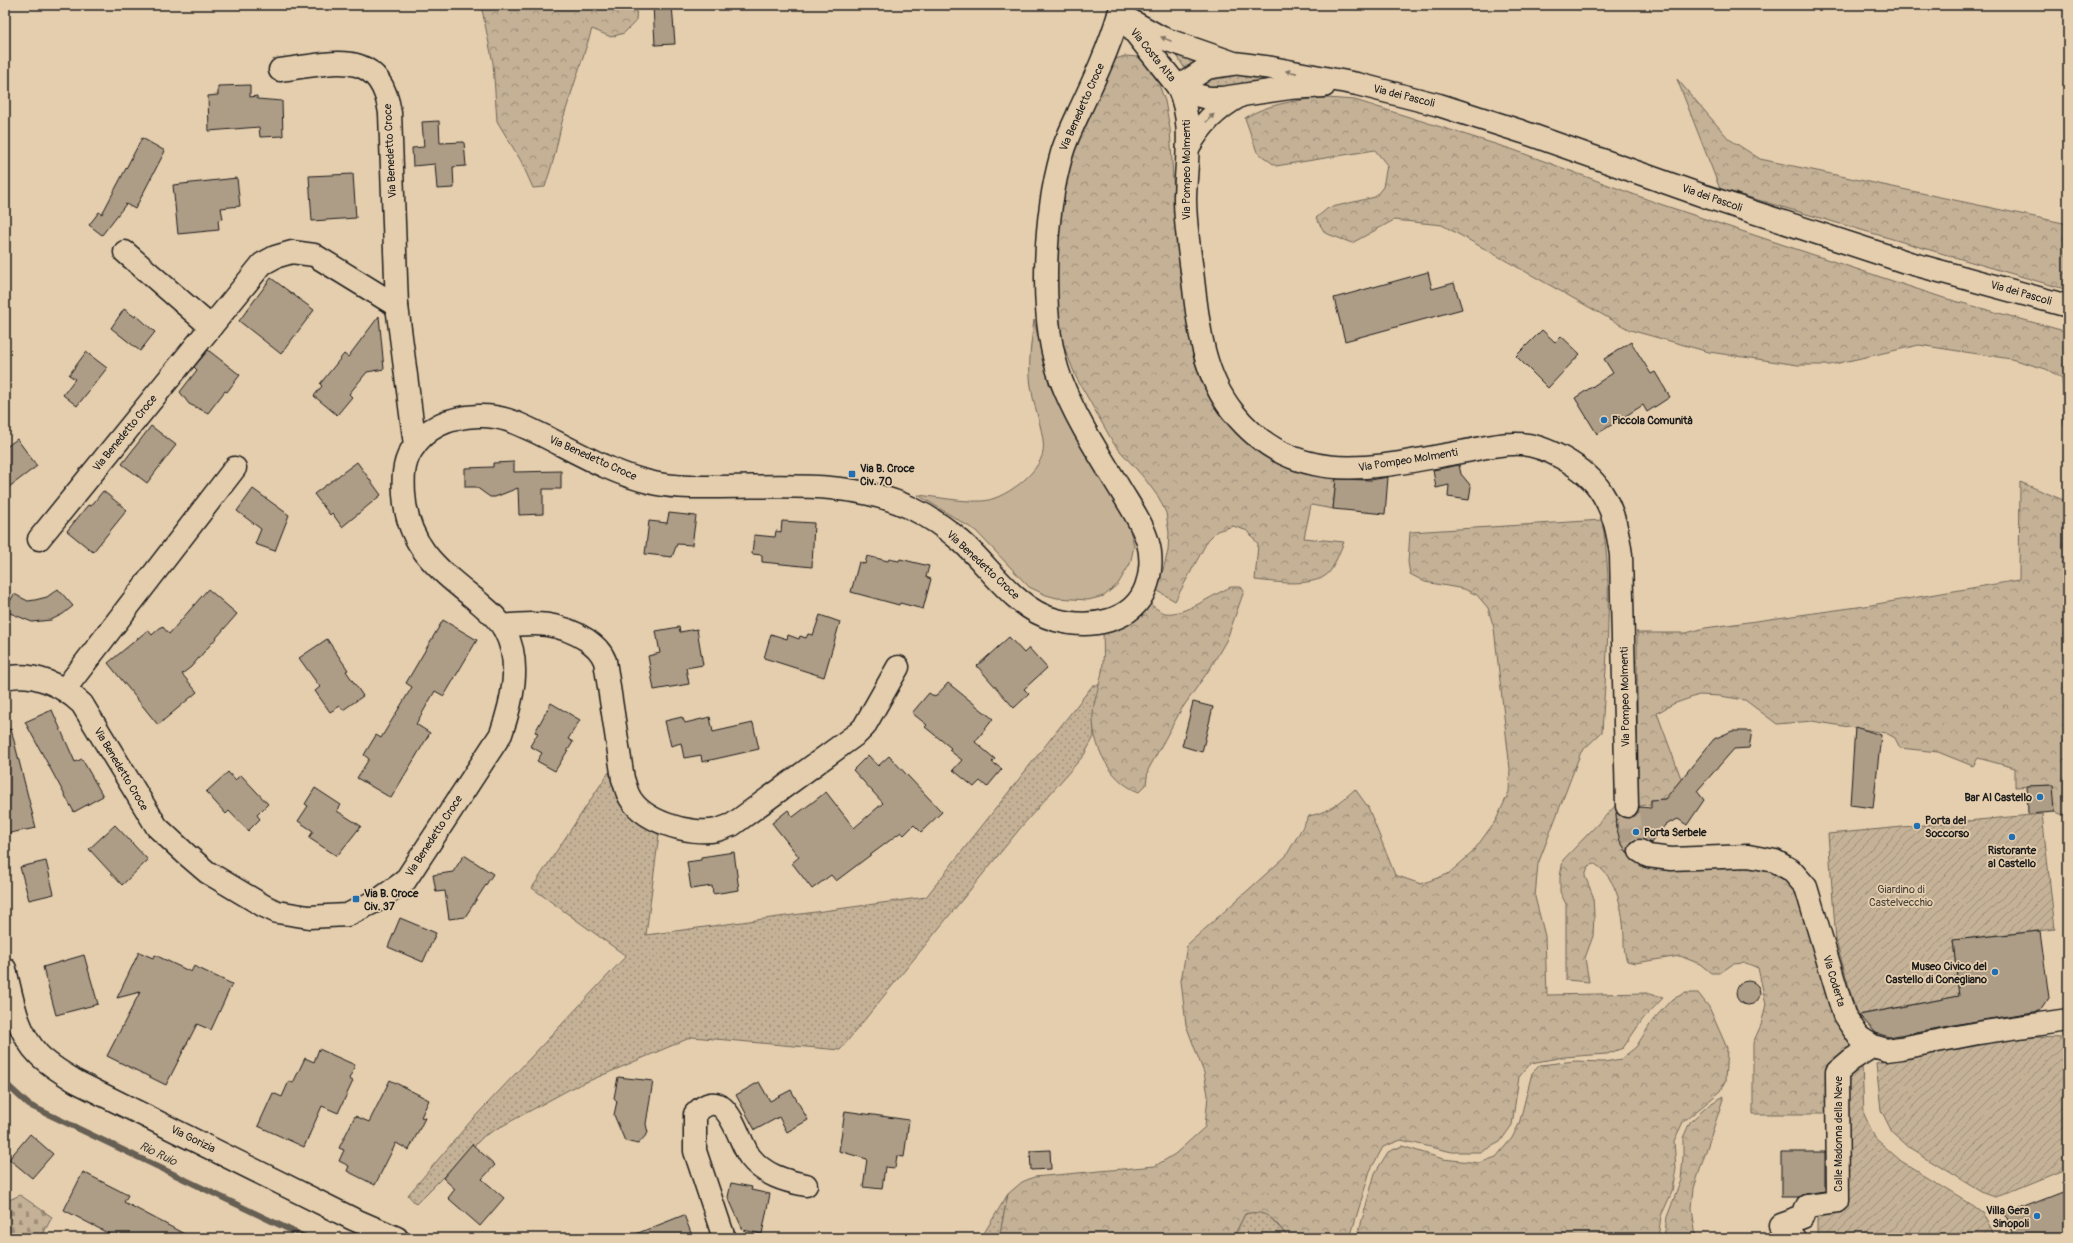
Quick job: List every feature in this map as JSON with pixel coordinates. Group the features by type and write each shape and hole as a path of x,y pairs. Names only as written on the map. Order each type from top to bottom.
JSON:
{"street":[{"name":"Via dei Pascoli","path":"1115,10 1162,38 1234,63 1272,68 1357,84 1439,105 1523,132 1704,196 1906,262 2068,306"},
{"name":"Via Costa Alta","path":"1115,10 1178,86"},
{"name":"Via Benedetto Croce","path":"5,678 30,678 50,682 65,689 82,704 157,827 207,872 277,912 309,917 347,914 380,899 405,881 501,734 509,712 514,676 513,655 503,626 491,613 435,566 418,544 404,501 403,478 406,460 414,445 430,429 447,420 477,416 505,418 627,476 654,484 681,487 827,487 866,493 890,499 915,510 960,540 1016,597 1040,615 1073,624 1092,624 1112,620 1129,611 1139,600 1147,584 1150,566 1150,547 1140,523 1083,426 1060,378 1050,334 1046,261 1049,213 1062,150 1109,46 1115,10"},
{"name":"Via Benedetto Croce","path":"280,70 350,63 366,68 380,79 387,95 390,113 397,306 414,445"},
{"path":"1178,86 1207,68 1234,63"},
{"name":"Via dei Pascoli","path":"1178,86 1191,94 1208,98 1240,96 1290,88 1357,84"},
{"name":"Via Pompeo Molmenti","path":"1178,86 1184,100 1188,121 1185,202 1186,227 1203,346 1215,384 1223,397 1234,413 1261,439 1293,458 1317,466 1363,469 1514,444 1529,445 1562,457 1579,470 1601,492 1610,508 1618,534 1621,555 1627,806"},
{"name":"Via dei Pascoli","path":"1188,148 1208,118 1240,96"},
{"path":"125,252 211,327"},
{"name":"Via Benedetto Croce","path":"39,539 262,264 275,257 292,252 314,254 397,306"},
{"path":"65,689 235,468"},
{"path":"503,626 528,623 553,625 572,631 596,647 602,653 605,660 623,779 628,795 641,810 655,819 676,828 694,831 717,830 732,825 858,733 864,727 898,667"},
{"name":"Via Coderta","path":"1640,851 1648,856 1671,859 1748,856 1775,860 1791,870 1806,887 1844,1015 1859,1037 1873,1046 1887,1050 1978,1033 2068,1020"},
{"path":"5,969 10,1010"},
{"name":"Via Gorizia","path":"10,1010 36,1051 54,1067 77,1082 353,1219 397,1238"},
{"name":"Calle Madonna della Neve","path":"1794,1238 1780,1225 1803,1217 1807,1206 1838,1202 1837,1072 1851,1060 1873,1046"},
{"path":"724,1238 695,1151 695,1114 701,1107 711,1104 723,1107 730,1115 750,1157 767,1173 788,1181 806,1185"}],"green space":[{"path":"481,5 637,5 636,21 624,33 611,37 592,29 562,122 554,158 545,187 533,188 521,161 497,121 493,63"},
{"path":"1175,52 1201,59 1186,71"},
{"path":"1125,56 1138,57 1147,65 1158,82 1165,101 1170,129 1181,281 1194,360 1202,382 1216,404 1336,476 1333,509 1311,505 1304,538 1344,542 1331,570 1325,576 1317,580 1284,583 1255,580 1258,544 1248,531 1233,526 1217,531 1208,540 1175,601 1153,588 1163,570 1168,551 1169,533 1166,513 1159,498 1145,479 1114,444 1076,377 1063,344 1054,269 1067,159 1112,60"},
{"path":"1217,72 1311,77 1214,89 1205,87 1204,83"},
{"path":"1677,79 1729,139 1760,159 2068,224 2068,290 1720,189"},
{"path":"1326,98 1355,100 1514,150 1657,203 1944,298 2068,332 2068,425 2064,426 2062,378 2046,369 2011,359 1919,345 1830,365 1798,365 1709,352 1630,330 1442,225 1394,220 1352,243 1325,233 1316,218 1328,208 1375,197 1383,187 1387,165 1375,150 1276,166 1257,152 1245,118 1264,109 1284,103"},
{"path":"1034,320 1049,384 1074,434 1129,526 1134,546 1130,564 1118,584 1104,596 1088,600 1057,598 1046,595 1029,587 976,531 918,495 966,501 990,500 1009,491 1035,469 1043,452 1043,439 1033,398 1030,374 1030,356"},
{"path":"2020,482 2068,502 2068,816 2054,812 2052,785 2015,787 2015,768 1978,758 1973,766 1938,752 1900,748 1895,738 1886,733 1812,721 1777,724 1745,700 1720,696 1699,695 1673,704 1657,713 1682,781 1665,799 1651,800 1651,804 1636,807 1637,633 1686,633 1705,628 1865,606 2019,580"},
{"path":"1602,520 1608,572 1608,626 1602,732 1581,752 1538,864 1535,897 1545,936 1547,995 1647,993 1663,998 1643,1019 1623,1048 1607,1054 1564,1057 1531,1063 1519,1077 1512,1125 1500,1142 1481,1152 1452,1152 1401,1140 1383,1147 1370,1171 1350,1238 1289,1238 1270,1218 1260,1213 1253,1213 1245,1214 1233,1238 999,1238 1008,1194 1022,1182 1034,1177 1155,1166 1175,1154 1205,1127 1208,1095 1204,1073 1186,1025 1181,981 1187,945 1286,856 1309,816 1323,812 1334,806 1355,789 1368,807 1395,875 1421,884 1448,874 1472,853 1496,820 1509,792 1510,769 1494,628 1488,608 1477,595 1464,589 1425,582 1410,574 1408,562 1410,532"},
{"path":"1231,587 1241,587 1244,591 1227,639 1211,667 1181,710 1148,770 1146,785 1139,792 1118,778 1109,768 1097,744 1094,731 1094,705 1101,679 1103,663 1103,629 1141,598 1162,612 1173,613 1199,604"},
{"path":"1093,685 1100,685 1094,706 1094,737 1084,755 1022,826 840,1050 692,1037 570,1089 484,1136 416,1204 408,1195 470,1122 626,956 532,888 609,772 617,794 626,809 659,834 646,935 926,897"},
{"path":"1616,805 1618,833 1622,844 1630,857 1634,855 1749,865 1773,869 1797,889 1858,1045 1826,1069 1826,1114 1753,1114 1753,1043 1761,1025 1766,1004 1758,968 1746,963 1733,964 1720,973 1711,973 1700,964 1680,956 1635,963 1627,961 1624,949 1622,917 1618,896 1609,878 1603,870 1595,864 1588,866 1585,876 1593,896 1594,915 1593,936 1585,958 1589,982 1566,980 1566,904 1560,892 1560,877 1563,860"},
{"name":"Giardino di Castelvecchio","path":"2042,814 2055,929 1953,940 1959,996 1857,1015 1836,941 1828,834"},
{"path":"1685,993 1698,993 1709,1007 1727,1048 1725,1082 1721,1091 1683,1122 1674,1141 1676,1168 1672,1192 1661,1216 1658,1238 1357,1238 1375,1173 1388,1152 1402,1146 1443,1159 1479,1163 1496,1157 1512,1138 1519,1124 1532,1073 1540,1065 1575,1061 1604,1062 1621,1059 1636,1047 1653,1020 1671,1000"},
{"path":"2027,1037 2068,1038 2068,1169 2012,1192 1995,1197 1981,1192 1911,1149 1892,1132 1881,1110 1876,1063"},
{"path":"1862,1065 1864,1114 1875,1138 1901,1161 1973,1205 1983,1213 1996,1238 1818,1238 1818,1214 1838,1207 1849,1209 1849,1188 1843,1185 1844,1076"},
{"path":"1724,1096 1694,1188 1692,1208 1696,1238 1664,1238 1667,1217 1681,1180 1683,1138 1690,1122 1710,1104"},
{"path":"1008,1194 999,1238 981,1238"},
{"path":"20,1195 52,1217 41,1238 5,1238 5,1202"},
{"path":"1257,1211 1267,1214 1289,1238 1233,1238 1245,1214"}],"building":[{"path":"653,5 672,5 675,44 655,45"},
{"path":"250,85 250,97 257,96 257,99 282,101 283,136 260,137 259,127 209,131 208,96 218,95 218,86"},
{"path":"439,121 440,143 464,142 466,166 453,167 454,188 437,189 435,164 413,166 412,148 424,147 422,122"},
{"path":"142,138 165,151 135,209 126,204 102,235 89,225 99,212 102,214"},
{"path":"353,174 356,218 312,221 309,176"},
{"path":"237,178 240,206 221,208 223,219 218,220 219,230 178,234 173,185"},
{"path":"1428,272 1432,289 1454,283 1462,309 1345,341 1334,298"},
{"path":"271,278 314,310 281,354 239,321"},
{"path":"124,309 135,317 136,315 155,332 140,351 111,328"},
{"path":"379,316 384,369 367,372 349,394 352,397 337,415 314,396 322,386 320,384 344,354 348,357"},
{"path":"1542,330 1555,342 1561,336 1580,354 1548,388 1516,356"},
{"path":"1631,342 1651,374 1655,372 1670,397 1647,412 1643,405 1597,434 1575,398 1613,373 1604,359"},
{"path":"208,350 240,375 208,413 189,404 180,392 197,370 194,367"},
{"path":"86,352 107,368 77,406 63,395 75,379 69,375"},
{"path":"151,426 176,445 147,483 122,464"},
{"path":"17,439 37,466 5,490 5,448"},
{"path":"357,462 381,495 342,527 332,513 330,515 314,494"},
{"path":"514,462 514,472 561,471 561,489 543,489 543,514 519,515 518,488 495,497 490,497 476,487 465,487 465,468 493,467 493,463"},
{"path":"1459,465 1461,474 1471,486 1469,500 1448,497 1449,485 1436,488 1433,470"},
{"path":"1388,477 1385,514 1333,509 1336,479 1371,480"},
{"path":"253,489 289,515 275,551 255,544 261,529 237,511"},
{"path":"103,491 127,510 93,552 67,531 88,505 91,506"},
{"path":"669,513 696,516 692,545 677,544 672,557 645,554 649,521 667,523"},
{"path":"782,521 814,523 812,567 762,562 762,555 752,554 754,535 775,537 776,531 781,532"},
{"path":"867,556 888,561 889,559 899,561 900,559 929,566 926,577 931,579 923,609 900,603 899,605 851,592 859,562 865,564"},
{"path":"58,589 73,606 63,614 51,620 32,622 5,611 14,594 28,601 47,597"},
{"path":"208,589 237,614 191,667 182,674 197,692 158,725 108,663 148,630 152,635 162,626 169,634"},
{"path":"820,615 840,622 824,677 764,658 771,634 787,639 788,635 799,639 800,636 806,638 808,634 813,635"},
{"path":"443,620 477,640 444,696 435,691 416,724 430,733 391,798 357,778 369,759 364,755 376,735 381,738 412,687 406,683"},
{"path":"679,627 680,632 697,629 703,665 686,668 689,684 654,690 648,656 660,653 656,631"},
{"path":"1009,637 1024,653 1029,648 1047,668 1024,689 1029,694 1014,708 977,666"},
{"path":"327,639 348,670 346,671 363,696 343,710 340,706 330,712 315,691 320,687 299,658"},
{"path":"948,683 993,719 975,742 995,759 992,762 1002,769 987,787 980,781 974,787 953,770 962,760 949,750 951,748 925,727 927,725 912,713 929,693 935,697"},
{"path":"1193,702 1213,707 1202,752 1182,746"},
{"path":"551,703 580,720 568,739 573,742 555,771 537,761 542,753 530,746 538,733 535,732"},
{"path":"52,710 75,762 82,759 103,796 74,812 25,722"},
{"path":"682,717 685,723 710,717 713,732 753,723 759,749 702,762 701,755 684,758 681,743 671,746 665,721"},
{"path":"1855,727 1881,735 1873,808 1850,805"},
{"path":"11,729 36,828 5,834 5,730"},
{"path":"1732,731 1752,731 1749,748 1734,749 1697,791 1704,800 1687,825 1678,819 1665,825 1651,843 1641,839 1634,840 1629,845 1628,854 1620,841 1617,829 1616,813 1621,817 1628,818 1634,816 1639,807 1651,808 1651,800 1665,799 1714,739"},
{"path":"868,755 878,766 889,756 942,812 921,832 914,825 904,835 901,832 836,881 831,875 812,889 792,863 799,857 772,823 788,810 793,817 826,792 854,828 883,803 853,770"},
{"path":"228,772 235,780 241,775 268,804 257,815 260,819 248,831 229,811 226,814 206,792"},
{"name":"Bar Al Castello","path":"2053,785 2055,812 2028,814 2027,786"},
{"path":"315,788 341,805 337,811 361,826 337,856 309,838 313,831 298,821 308,806 305,804"},
{"path":"115,825 148,860 122,885 89,849"},
{"path":"734,852 739,890 713,894 712,886 691,889 687,862 701,860 701,857"},
{"path":"464,855 493,874 465,917 449,919 445,891 436,892 433,875 453,872"},
{"path":"46,861 54,894 29,900 20,867"},
{"path":"400,918 436,933 423,962 388,947"},
{"path":"2040,931 2049,998 2040,1011 1889,1037 1876,1033 1859,1015 1959,996 1953,940"},
{"path":"139,952 153,958 155,955 191,972 194,966 232,984 211,1030 197,1024 166,1085 107,1056 140,992 117,998"},
{"path":"84,955 98,1004 56,1015 43,967"},
{"path":"1748,981 1757,984 1760,993 1757,1002 1748,1005 1739,1002 1736,993 1739,984"},
{"path":"319,1049 355,1065 349,1079 353,1081 338,1113 322,1106 304,1147 258,1126 273,1093 282,1097 289,1081 293,1083 305,1058 314,1062"},
{"path":"618,1077 653,1081 646,1124 648,1133 638,1144 625,1141 614,1115 617,1101 614,1098"},
{"path":"390,1080 429,1100 421,1117 425,1118 409,1150 396,1143 375,1185 347,1171 349,1166 339,1161 344,1150 339,1148 355,1116 369,1122"},
{"path":"759,1082 770,1101 791,1090 808,1120 787,1132 779,1117 755,1130 736,1095"},
{"path":"845,1111 909,1120 904,1157 897,1156 895,1168 885,1167 882,1189 863,1187 867,1159 839,1151"},
{"path":"30,1134 53,1154 32,1178 9,1159"},
{"path":"472,1144 495,1165 482,1179 504,1198 480,1226 448,1198 455,1189 443,1178"},
{"path":"1050,1150 1051,1169 1031,1170 1030,1151"},
{"path":"1781,1152 1825,1152 1825,1191 1805,1194 1798,1197 1781,1197"},
{"path":"83,1172 128,1195 124,1202 192,1238 117,1238 64,1210"},
{"path":"731,1183 752,1187 751,1190 770,1194 762,1234 743,1230 728,1197"},
{"name":"Villa Gera Sinopoli","path":"2068,1190 2068,1238 2015,1238 2006,1214"},
{"path":"684,1215 693,1238 628,1238 628,1237"}],"waterway":[{"name":"Rio Ruio","path":"5,1083 29,1105 307,1238"}],"tunnel":[{"path":"1627,806 1631,834 1640,851"}],"place":[{"name":"Piccola Comunità","path":"1604,420"},
{"name":"Via B. Croce Civ. 70","path":"852,474"},
{"name":"Bar Al Castello","path":"2040,797"},
{"name":"Porta del Soccorso","path":"1917,826"},
{"name":"Porta Serbele","path":"1636,832"},
{"name":"Ristorante al Castello","path":"2012,837"},
{"name":"Via B. Croce Civ. 37","path":"356,899"},
{"name":"Museo Civico del Castello di Conegliano","path":"1995,972"},
{"name":"Villa Gera Sinopoli","path":"2037,1216"}]}
